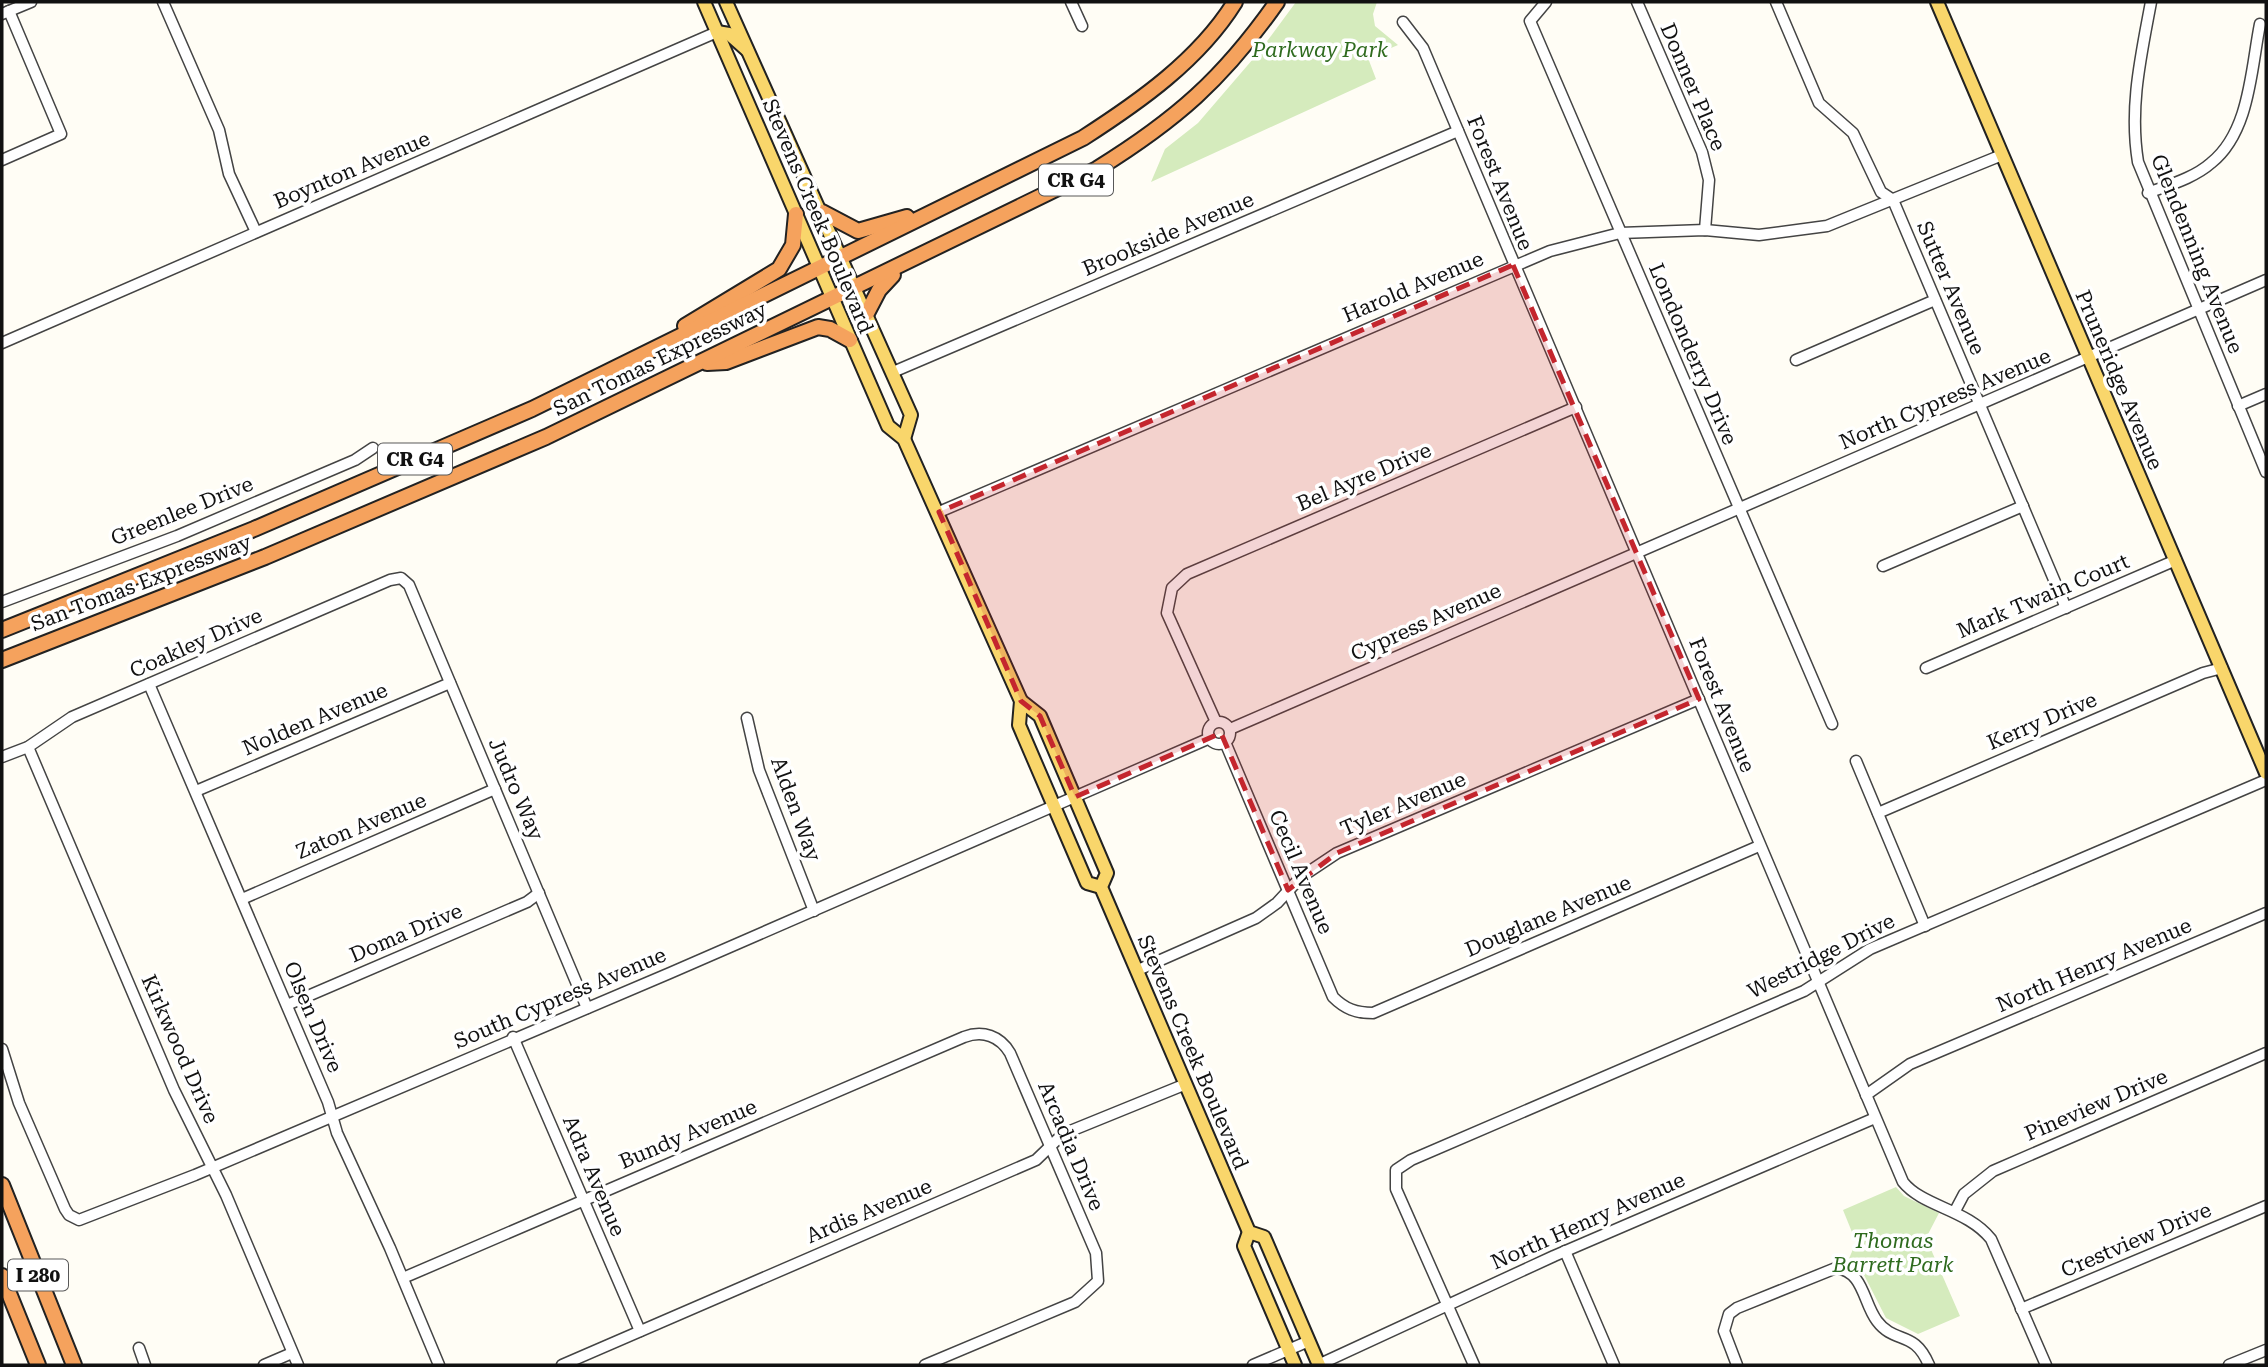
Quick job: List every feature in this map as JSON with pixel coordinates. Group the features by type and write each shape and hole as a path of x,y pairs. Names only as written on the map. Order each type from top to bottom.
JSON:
{"highway":[{"name":"San Tomas Expressway","path":"2,630 241,534 532,409 1083,138 1131,106 1184,62 1235,2"},
{"name":"San Tomas Expressway","path":"2,660 278,552 546,437 1097,169 1152,135 1208,88 1277,2"},
{"path":"822,212 858,231 967,196"},
{"path":"665,343 703,312 779,269 793,245 796,214"},
{"path":"867,313 879,290 906,264"},
{"path":"699,364 726,362 818,327 830,329 850,340"},
{"name":"I 280","path":"2,1185 74,1365"},
{"name":"I 280","path":"2,1276 37,1365"}],"main road":[{"name":"Stevens Creek Boulevard","path":"704,2 888,426 904,439 939,512 1021,701 1019,725 1087,883 1101,887"},
{"name":"Stevens Creek Boulevard","path":"726,2 911,415 904,439"},
{"name":"Pruneridge Avenue","path":"1937,2 2266,773"},
{"path":"717,32 729,34 748,50"},
{"name":"Stevens Creek Boulevard","path":"1021,701 1040,716 1107,873 1101,887 1250,1232 1244,1246 1295,1365"},
{"name":"Stevens Creek Boulevard","path":"1250,1232 1264,1237 1319,1365"}],"street":[{"path":"2,160 61,134 5,13 31,2"},
{"path":"163,2 219,130 229,174 256,232"},
{"path":"1072,2 1082,26"},
{"name":"Londonderry Drive","path":"1546,2 1530,21 1832,724"},
{"name":"Donner Place","path":"1637,2 1702,152 1709,180 1705,230"},
{"name":"Sutter Avenue","path":"1776,2 1819,103 1853,133 1881,192 1893,200 2066,608"},
{"name":"Glendenning Avenue","path":"2151,2 2133,97 2132,130 2137,162 2266,472"},
{"name":"Forest Avenue","path":"1403,22 1423,48 1759,846 1907,1187 1975,1223 1991,1239 2046,1365"},
{"path":"2148,193 2211,164 2230,144 2239,123 2260,24"},
{"name":"Boynton Avenue","path":"2,343 717,32"},
{"name":"Brookside Avenue","path":"893,372 1458,131"},
{"name":"Harold Avenue","path":"939,512 1513,265 1569,245 1620,233 1705,230 1759,235 1828,226 2002,155"},
{"name":"North Cypress Avenue","path":"1637,551 2266,280"},
{"path":"1796,360 1935,300"},
{"path":"2238,406 2266,394"},
{"name":"Bel Ayre Drive","path":"1216,722 1167,612 1172,588 1187,574 1576,407"},
{"name":"Greenlee Drive","path":"2,602 187,531 355,460 373,448"},
{"path":"1883,566 2023,506"},
{"name":"Cypress Avenue","path":"1230,729 1637,551"},
{"name":"Mark Twain Court","path":"1926,668 2176,560"},
{"name":"Coakley Drive","path":"2,757 28,747 72,717 390,580 401,579 409,585"},
{"name":"Judro Way","path":"409,585 587,1008"},
{"name":"Kerry Drive","path":"1878,813 2200,674 2221,668"},
{"name":"Nolden Avenue","path":"196,791 450,682"},
{"name":"Olsen Drive","path":"149,684 287,1005 369,1208 403,1278 439,1365"},
{"name":"Tyler Avenue","path":"1138,970 1256,918 1278,903 1288,890 1318,864 1337,853 1699,699"},
{"name":"Alden Way","path":"747,718 759,770 814,911"},
{"path":"1216,722 1223,722 1230,729 1229,738 1225,742 1215,743 1210,738 1209,730 1216,722"},
{"path":"1054,806 1210,738"},
{"name":"Cecil Avenue","path":"1225,742 1333,997 1350,1010"},
{"name":"Kirkwood Drive","path":"28,747 174,1090 213,1168 298,1365"},
{"path":"1856,761 1925,926"},
{"name":"Westridge Drive","path":"1448,1306 1396,1189 1396,1170 1411,1160 1804,991 1870,950 2266,780"},
{"name":"Zaton Avenue","path":"242,899 495,789"},
{"name":"South Cypress Avenue","path":"2,1049 19,1103 65,1209 69,1216 79,1220 213,1168 513,1037 814,911 1032,813 1054,806"},
{"name":"Douglane Avenue","path":"1350,1010 1373,1013 1759,846"},
{"name":"Doma Drive","path":"287,1005 527,902 539,893"},
{"name":"North Henry Avenue","path":"1866,1096 1910,1064 2266,913"},
{"name":"Bundy Avenue","path":"403,1278 964,1037 977,1034 990,1036"},
{"name":"Arcadia Drive","path":"925,1365 1075,1302 1098,1281 1096,1253 1010,1053 1002,1042 990,1036"},
{"name":"Adra Avenue","path":"513,1037 640,1331"},
{"name":"Pineview Drive","path":"1955,1211 1964,1194 1993,1171 2266,1053"},
{"name":"Ardis Avenue","path":"562,1365 1036,1160 1063,1134 1186,1084"},
{"name":"North Henry Avenue","path":"1319,1365 1565,1251 1875,1118"},
{"name":"Crestview Drive","path":"2021,1309 2266,1206"},
{"path":"1565,1251 1614,1365"},
{"path":"1737,1365 1724,1331 1729,1314 1737,1308 1836,1268 1854,1276 1880,1324 1917,1343 1929,1365"},
{"path":"1448,1306 1474,1365"},
{"path":"1253,1365 1308,1341"},
{"path":"139,1348 145,1365"},
{"path":"2230,1365 2266,1350"},
{"path":"264,1365 292,1353"}],"highlighted area":[{"path":"1513,265 1699,699 1337,853 1288,890 1221,733 1075,797 1040,716 1021,701 939,512"}],"green space":[{"name":"Parkway Park","path":"1296,2 1377,2 1373,14 1375,26 1398,45 1368,58 1376,79 1151,182 1165,149 1198,123 1259,52"},
{"name":"Thomas Barrett Park","path":"1896,1187 1904,1196 1939,1213 1926,1238 1960,1316 1918,1334 1886,1318 1863,1273 1848,1261 1856,1242 1843,1210"}]}
